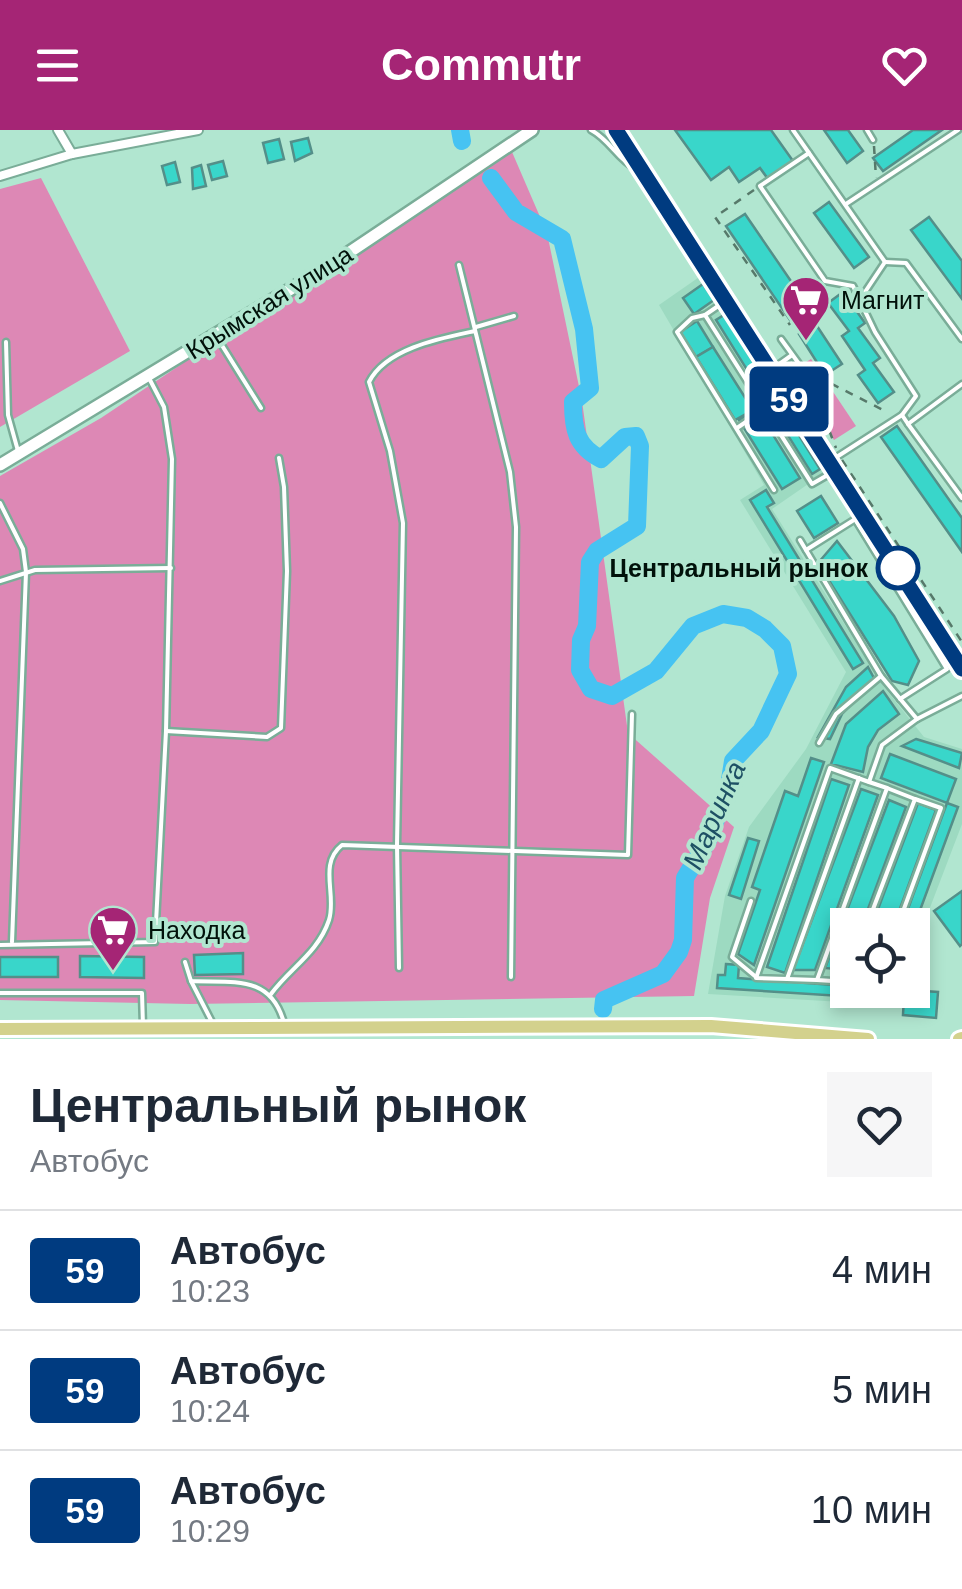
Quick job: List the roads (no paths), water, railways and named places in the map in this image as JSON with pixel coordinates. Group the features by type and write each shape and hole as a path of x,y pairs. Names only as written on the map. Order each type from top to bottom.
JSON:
{"main road":[{"name":"Крымская улица","path":"0,465 329,266 532,130"},
{"path":"616,130 834,463 859,517 962,669"},
{"path":"0,1030 120,1034 142,1029 711,1026 868,1039"}],"street":[{"path":"58,130 72,154"},
{"path":"0,176 72,154 198,130"}],"lane":[{"path":"591,130 606,140 624,162 644,174"},
{"path":"793,130 886,262 906,264 962,338"},
{"path":"867,130 874,140"},
{"path":"846,204 958,130"},
{"path":"705,315 812,484 834,463 902,414 916,396 875,332 853,286 826,280 760,186 810,153"},
{"path":"861,298 886,262"},
{"path":"458,265 510,472 516,527 511,977"},
{"path":"728,300 705,315 692,318 677,332 774,490"},
{"path":"399,968 397,845 404,523 393,466 369,382 378,369 414,348 514,316"},
{"path":"215,335 261,408"},
{"path":"781,339 810,379"},
{"path":"6,342 8,414 19,453"},
{"path":"771,370 792,355"},
{"path":"0,944 155,942 166,731 171,437 164,407 148,376"},
{"path":"908,424 962,384"},
{"path":"737,428 764,410"},
{"path":"902,414 962,498"},
{"path":"166,731 268,738 281,728 287,571 279,458"},
{"path":"0,503 23,550 26,572 12,944"},
{"path":"806,550 859,517 947,669 900,698"},
{"path":"800,540 881,676 917,719"},
{"path":"0,581 26,572 171,568"},
{"path":"819,743 836,714 881,676"},
{"path":"869,782 882,744 917,719 962,696"},
{"path":"272,994 306,960 329,921 329,870 336,850 342,845 628,855 632,714"},
{"path":"756,978 830,768 941,808 904,908"},
{"path":"787,979 859,778"},
{"path":"817,980 887,788"},
{"path":"873,908 915,799"},
{"path":"751,901 732,957 756,978 830,980"},
{"path":"185,962 216,1028"},
{"path":"191,981 242,983 272,994 285,1028"},
{"path":"0,993 142,993 142,1029"}],"waterway":[{"name":"Маринка","path":"460,130 462,141"},
{"name":"Маринка","path":"491,178 516,212 562,239 584,329 590,388 573,402 575,428 581,442 601,459 625,437 636,436 640,446 637,526 597,551 590,562 580,670 591,689 612,696 656,671 693,626 723,614 747,618 765,629 782,646 788,674 761,731 733,761 729,786 708,840 685,878 683,940 679,952 663,974 604,1000 603,1009"}],"place":[{"name":"Магнит","path":"806,342"},
{"name":"Центральный рынок","path":"898,568"},
{"name":"Находка","path":"113,972"}]}
